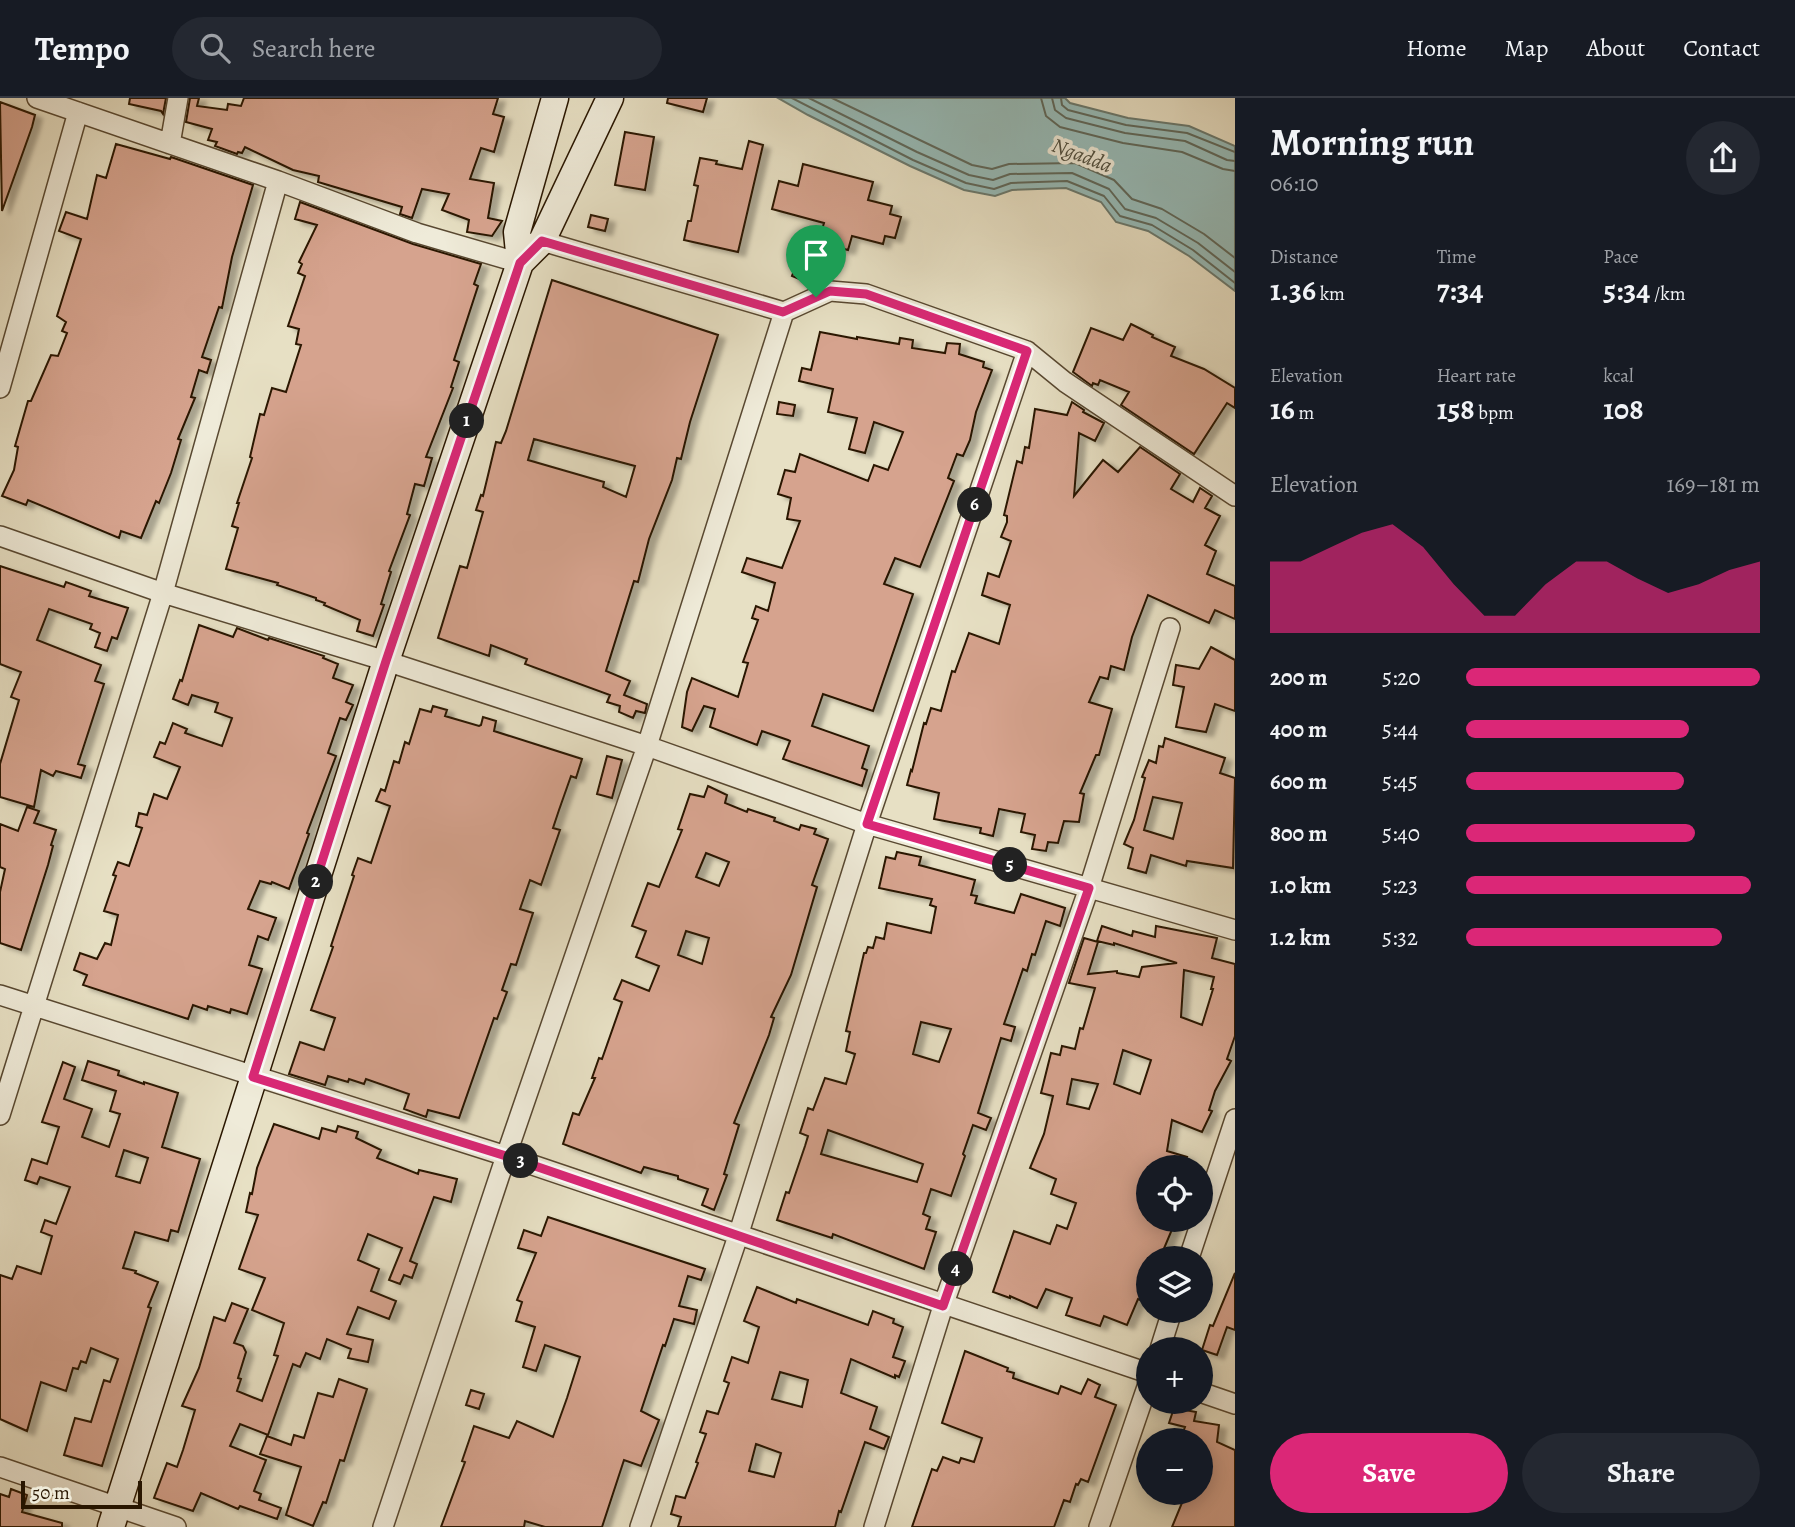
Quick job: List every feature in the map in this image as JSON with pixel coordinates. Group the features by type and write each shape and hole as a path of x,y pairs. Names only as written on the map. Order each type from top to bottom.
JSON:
{"main road":[{"path":"114,1517 386,661 520,263 517,232 555,98"},
{"path":"520,263 542,241 610,98"}],"street":[{"path":"37,98 72,106 417,233 520,263"},
{"path":"170,144 178,98"},
{"path":"0,388 72,106"},
{"path":"0,1115 163,593 278,181"},
{"path":"542,241 783,312 830,291 866,294 1027,351 1066,382 1235,496"},
{"path":"383,1527 506,1156 647,746 783,312"},
{"path":"640,1527 738,1236 867,824 1027,351"},
{"path":"0,536 163,593 386,661 647,746 867,824 1235,930"},
{"path":"874,1527 943,1306 1089,888 1170,628"},
{"path":"0,995 506,1156 1136,1369"},
{"path":"1193,1246 1235,1119"},
{"path":"1213,1396 1235,1404"},
{"path":"1099,1527 1138,1414"},
{"path":"0,1467 114,1517 176,1527"}],"water":[{"name":"Ngadda","path":"778,98 1065,98 1070,103 1128,118 1189,126 1235,146 1235,291 1189,256 1148,231 1116,222 1101,202 1066,188 1012,190 995,196 964,190 910,166"}],"building":[{"path":"130,98 166,98 163,114 161,111 129,104"},
{"path":"190,98 199,98 197,106 227,110 228,104 241,106 244,98 498,98 493,114 504,117 494,152 481,148 470,179 494,183 488,218 502,221 492,236 467,232 469,220 442,210 449,194 422,189 412,218 400,214 402,207 318,182 319,176 293,170 245,147 242,153 237,154 215,146 217,142 208,140 212,129 186,122"},
{"path":"668,98 707,98 703,112 667,103"},
{"path":"0,102 35,115 2,211"},
{"path":"625,132 654,137 645,190 615,185"},
{"path":"749,141 763,145 738,252 684,240 698,186 694,185 700,158 742,169"},
{"path":"116,144 170,159 171,157 253,185 232,257 222,308 219,307 202,357 211,360 207,373 199,370 191,397 195,398 178,439 181,440 171,473 141,538 121,531 119,538 28,500 26,505 2,496 14,470 18,447 15,446 28,401 31,401 51,355 58,356 67,333 62,331 66,322 57,316 81,239 59,231 66,212 87,219 97,175 106,178"},
{"path":"803,164 873,182 868,200 892,206 890,214 901,217 895,238 885,236 883,244 852,236 848,250 818,242 824,223 772,209 779,181 798,186"},
{"path":"300,202 413,244 481,264 474,284 478,286 454,360 459,362 451,387 453,388 426,457 432,458 424,486 415,484 407,514 410,515 389,571 391,572 381,604 384,605 373,636 357,631 360,620 324,605 325,603 316,598 277,585 278,583 226,569 238,528 232,526 237,503 252,458 250,457 260,414 264,415 272,388 286,392 301,345 296,344 299,329 288,326 305,276 298,273 302,264 299,262 317,225 295,219"},
{"path":"591,215 608,219 605,231 588,227"},
{"path":"798,260 810,264 804,281 792,276"},
{"path":"552,280 718,335 681,459 677,458 672,480 649,539 638,582 634,581 606,671 630,681 624,695 647,704 645,713 636,711 633,718 619,712 620,706 607,702 610,695 525,664 527,659 491,645 489,656 438,638 460,566 467,568 483,512 476,510 481,495 483,496 496,442 501,443","holes":["534,439 635,466 626,497 603,487 604,482 528,460"]},
{"path":"1131,324 1175,347 1171,356 1204,369 1235,388 1235,408 1227,403 1194,454 1121,405 1129,392 1100,380 1098,385 1093,383 1092,386 1073,372 1091,328 1123,340"},
{"path":"820,332 899,344 900,338 913,340 912,348 945,353 947,343 960,344 959,354 984,362 983,367 992,370 976,412 970,440 963,456 957,454 948,478 954,481 920,567 895,558 884,584 913,594 873,711 823,694 812,726 869,746 862,768 867,770 862,786 783,759 790,741 788,740 762,731 757,745 710,727 715,709 704,706 692,731 682,727 692,678 738,697 748,663 743,662 758,620 752,618 756,606 768,611 775,583 742,572 747,558 782,568 800,521 787,519 791,498 778,494 785,470 795,472 800,454 868,481 874,465 888,470 903,432 874,422 865,453 849,449 857,418 828,412 833,389 799,381 802,368 811,370"},
{"path":"779,402 795,405 793,416 777,414"},
{"path":"1072,402 1084,410 1083,412 1104,423 1095,441 1079,433 1074,496 1103,460 1118,472 1140,447 1180,474 1171,489 1193,502 1200,488 1212,496 1205,508 1220,516 1205,545 1216,551 1207,574 1235,586 1235,619 1215,610 1209,623 1148,595 1132,637 1124,670 1111,666 1108,679 1100,677 1089,702 1112,709 1099,755 1096,755 1080,793 1084,794 1079,822 1064,821 1058,843 1048,842 1046,851 1032,849 1035,835 1021,832 1025,814 999,809 993,836 980,833 981,828 934,819 939,793 907,785 924,723 926,724 931,708 941,711 952,671 955,672 969,633 999,644 1010,605 982,595 988,573 999,577 1011,541 1001,537 1007,522 1007,516 1004,515 1017,461 1022,463 1025,447 1029,448 1035,409 1067,415"},
{"path":"0,566 64,587 66,582 91,591 89,596 128,608 117,639 112,637 107,651 95,647 100,633 90,629 92,624 49,609 37,640 101,665 95,681 104,684 78,764 85,766 81,778 56,771 53,776 41,770 34,807 0,797 0,764 19,700 11,697 21,672 0,664"},
{"path":"199,625 233,637 237,628 324,656 323,658 338,664 333,678 353,685 346,702 353,705 346,720 340,718 328,753 336,756 289,889 272,882 260,881 248,909 276,918 268,940 258,936 249,965 262,969 247,1014 231,1009 230,1013 208,1006 207,1010 193,1005 188,1019 83,985 87,975 74,970 80,953 97,959 105,943 111,945 118,915 104,911 118,862 129,866 142,828 136,826 139,813 147,815 154,794 167,799 180,767 154,757 160,742 165,744 173,723 187,729 185,733 222,746 232,718 215,712 218,703 192,695 188,705 173,699 180,680 182,681"},
{"path":"1211,647 1235,660 1235,711 1215,704 1206,732 1176,727 1184,687 1173,685 1176,665 1199,669"},
{"path":"433,706 447,710 445,716 479,726 483,717 496,721 494,731 582,759 576,778 571,776 553,828 560,830 541,885 530,880 520,909 533,913 516,965 511,964 502,990 507,992 497,1019 494,1018 459,1118 428,1110 426,1117 404,1109 409,1094 366,1079 364,1084 328,1076 325,1085 289,1074 300,1042 324,1050 335,1018 311,1010 333,947 331,946 354,876 352,875 358,858 371,863 390,806 376,801 381,789 385,791 394,761 399,763 405,742 409,744 420,709 431,712"},
{"path":"1165,738 1225,758 1220,773 1235,778 1233,868 1187,861 1186,866 1151,855 1146,873 1128,868 1133,848 1124,844 1134,820 1145,778 1142,777 1149,760 1156,763 1159,746 1163,747","holes":["1153,797 1182,803 1173,839 1144,830"]},
{"path":"607,756 622,760 612,798 597,794"},
{"path":"708,786 727,795 725,803 747,812 748,809 775,818 774,821 799,830 801,825 816,829 814,834 828,839 812,885 817,887 791,975 771,1017 774,1018 769,1035 734,1123 739,1125 724,1174 727,1175 714,1210 702,1205 708,1189 678,1179 678,1176 644,1167 641,1173 563,1144 573,1113 579,1115 595,1078 592,1078 599,1058 602,1059 622,1002 614,999 622,980 649,991 659,966 636,957 646,931 632,926 648,883 659,887 682,830 678,829 690,794 704,797","holes":["706,853 729,862 719,886 696,877","686,931 709,938 702,964 678,955"]},
{"path":"27,807 39,811 34,823 56,830 48,865 21,950 0,943 0,892 5,869 0,867 0,824 18,831"},
{"path":"897,852 921,857 919,865 975,880 971,895 977,896 975,903 1014,913 1021,894 1065,908 1060,926 1046,921 1035,955 1032,954 1027,971 1023,969 1004,1024 1015,1027 1011,1041 1001,1038 978,1113 991,1118 986,1130 973,1125 951,1196 931,1189 923,1214 930,1217 926,1229 936,1232 924,1269 833,1234 832,1238 777,1220 808,1136 800,1133 808,1108 813,1110 825,1078 846,1084 855,1054 846,1051 850,1032 846,1031 864,953 868,947 873,948 876,937 884,939 887,923 931,933 936,907 930,905 932,899 879,888 886,857 895,859","holes":["921,1022 951,1029 939,1062 913,1054","828,1130 923,1164 917,1182 821,1154"]},
{"path":"1102,926 1132,936 1133,931 1155,937 1156,926 1217,938 1212,958 1235,964 1235,1036 1227,1059 1231,1061 1215,1091 1209,1110 1212,1111 1202,1132 1172,1120 1167,1151 1180,1155 1136,1155 1136,1232 1171,1232 1165,1246 1136,1246 1136,1304 1127,1325 1104,1316 1100,1326 1066,1315 1072,1298 1046,1289 1037,1308 993,1292 1014,1231 1050,1244 1057,1225 1067,1229 1076,1203 1051,1194 1056,1179 1030,1168 1044,1134 1053,1096 1041,1093 1051,1053 1060,1055 1062,1046 1075,1049 1095,988 1069,983 1084,938 1098,942 1088,974 1117,971 1139,977 1142,967 1177,963 1097,941","holes":["1184,970 1214,977 1202,1025 1181,1017","1123,1050 1151,1060 1140,1094 1114,1084","1072,1079 1098,1084 1089,1109 1067,1104"]},
{"path":"88,1061 119,1071 118,1075 178,1093 162,1147 200,1159 178,1232 171,1230 168,1241 135,1232 123,1268 158,1282 148,1307 151,1308 102,1466 64,1455 75,1418 91,1422 104,1380 110,1382 118,1359 91,1348 86,1363 81,1361 78,1369 73,1368 66,1391 41,1382 27,1431 0,1419 0,1275 12,1279 17,1266 41,1274 52,1236 41,1232 45,1220 56,1224 70,1187 40,1177 37,1184 25,1180 32,1159 47,1164 59,1127 42,1122 63,1062 75,1067 64,1099 92,1109 82,1137 109,1147 120,1114 110,1111 116,1091 82,1080","holes":["124,1150 148,1158 140,1183 116,1176"]},
{"path":"274,1124 319,1139 322,1128 336,1132 338,1126 358,1132 356,1138 381,1150 377,1158 418,1174 419,1170 457,1179 451,1202 434,1197 410,1261 417,1264 412,1278 404,1275 400,1284 389,1280 402,1248 368,1234 358,1260 379,1269 371,1291 396,1301 389,1319 358,1307 347,1334 373,1340 368,1362 348,1358 351,1349 327,1339 320,1359 306,1353 300,1367 293,1364 268,1435 240,1424 230,1446 266,1460 254,1491 261,1494 259,1500 281,1508 277,1519 240,1506 238,1509 201,1493 193,1511 154,1498 167,1463 177,1467 183,1450 195,1410 182,1406 199,1368 214,1317 225,1321 232,1303 248,1309 234,1343 243,1346 246,1352 237,1391 262,1401 278,1356 274,1355 284,1323 252,1310 265,1278 239,1269 258,1215 246,1212 250,1193 252,1194 257,1168"},
{"path":"548,1217 705,1269 701,1280 688,1276 679,1306 697,1310 694,1324 674,1319 641,1411 659,1420 641,1466 624,1460 602,1527 545,1527 525,1521 524,1527 441,1527 465,1462 462,1461 474,1426 509,1438 517,1421 553,1437 567,1398 580,1357 545,1345 536,1371 523,1367 535,1327 516,1321 522,1302 517,1300 536,1253 518,1248 524,1230 541,1236"},
{"path":"1235,1273 1235,1330 1227,1327 1217,1355 1213,1354 1213,1337 1206,1337 1210,1325 1213,1326"},
{"path":"757,1287 796,1303 797,1299 868,1325 873,1311 894,1319 893,1323 903,1327 893,1357 905,1361 899,1377 895,1375 895,1378 851,1359 841,1393 877,1407 870,1429 889,1437 884,1449 865,1442 835,1527 678,1527 681,1517 671,1514 676,1496 685,1498 698,1463 696,1462 706,1434 700,1432 707,1411 718,1414 729,1383 724,1381 732,1357 748,1363 759,1327 744,1321","holes":["780,1372 808,1380 802,1407 772,1399","756,1444 781,1453 774,1477 749,1471"]},
{"path":"965,1351 1008,1368 1007,1371 1014,1373 1013,1378 1058,1394 1061,1386 1081,1394 1088,1379 1100,1385 1095,1397 1116,1405 1088,1482 1081,1479 1078,1485 1076,1484 1070,1502 1064,1500 1054,1527 912,1527 932,1469 937,1471 943,1457 959,1463 961,1458 974,1462 982,1438 942,1423"},
{"path":"339,1379 367,1389 344,1461 340,1460 326,1503 323,1502 313,1526 286,1515 301,1467 260,1454 267,1436 291,1445 294,1435 304,1438 318,1393 333,1397"},
{"path":"471,1390 484,1394 479,1409 466,1405"},
{"path":"1172,1414 1196,1414 1194,1421 1219,1425 1217,1442 1235,1450 1235,1527 1172,1527 1181,1505 1213,1505 1213,1428 1185,1428 1169,1423"},
{"path":"11,1489 27,1495 22,1512 62,1523 62,1527 0,1527 0,1494 9,1497"}],"route":[{"path":"542,241 783,312 816,297 830,291 866,294 1027,351 867,824 1089,888 943,1306 506,1156 253,1077 386,661 520,263 542,241"}]}
